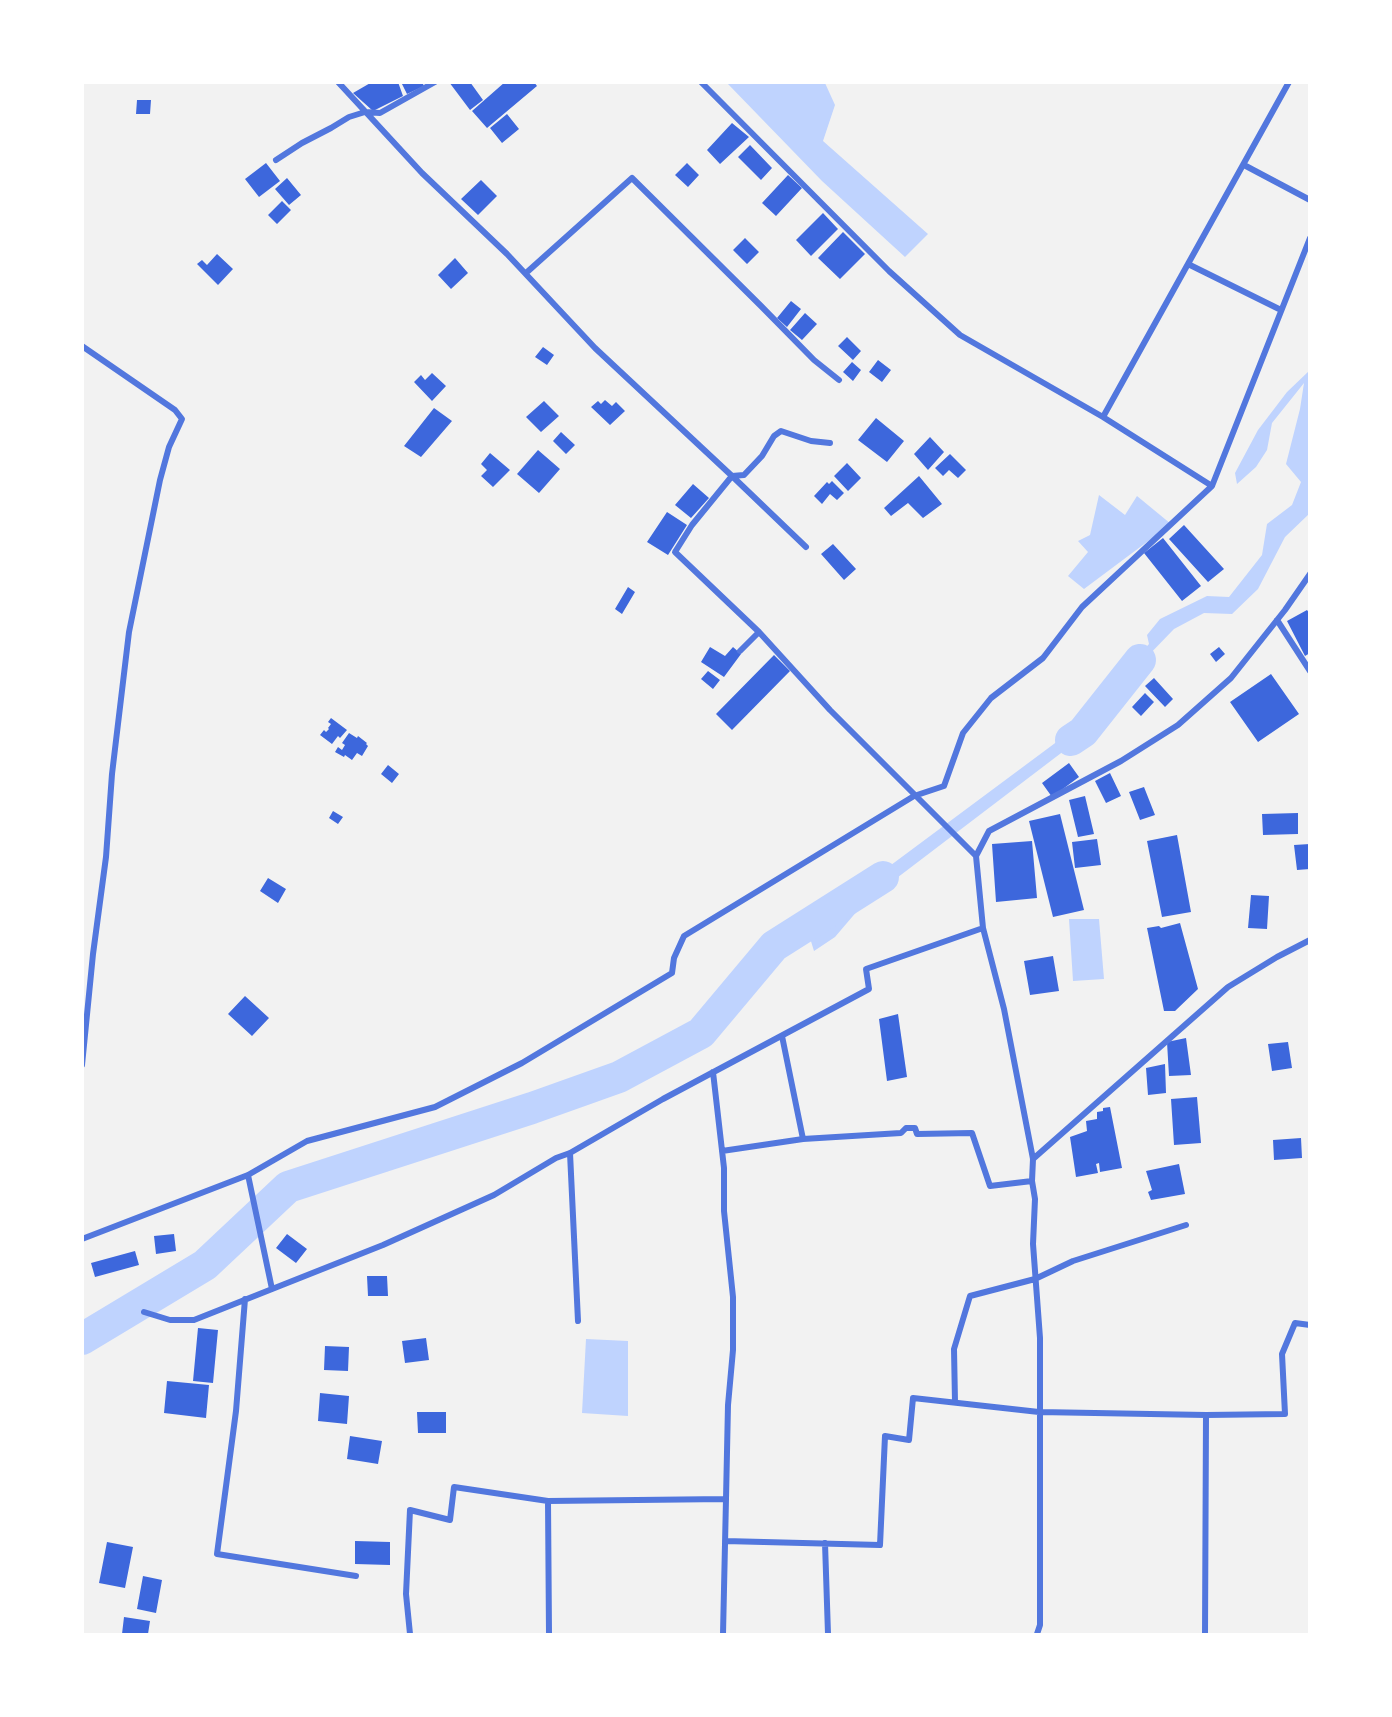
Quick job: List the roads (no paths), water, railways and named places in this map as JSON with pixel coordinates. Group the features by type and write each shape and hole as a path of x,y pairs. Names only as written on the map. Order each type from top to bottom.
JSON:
{"street":[{"path":"338,82 422,174 526,273 595,348 806,547"},
{"path":"276,160 349,117 365,112 380,113 435,82"},
{"path":"701,82 889,271 960,335 1103,417 1212,486"},
{"path":"1103,417 1289,82"},
{"path":"1244,165 1310,200"},
{"path":"526,273 632,178 814,360 839,381"},
{"path":"82,1239 248,1175 307,1141 435,1107 522,1063 672,973 674,958 684,936 914,796 944,786 963,733 992,698 1043,658 1082,607 1212,486 1310,238"},
{"path":"1188,264 1281,310"},
{"path":"82,346 165,403 182,419 169,447 160,480 129,632 82,1065"},
{"path":"830,443 811,441 781,431 774,436 762,456 744,475 732,477 692,525 675,552 759,632 830,710 976,856"},
{"path":"1037,1635 1040,1625 1040,1338 1033,1244 1035,1199 1032,1181 1033,1160 1005,1009 983,928 976,856 989,831 1121,761 1178,725 1231,678 1310,574"},
{"path":"1277,620 1310,671"},
{"path":"740,651 759,632"},
{"path":"144,1312 170,1320 194,1320 383,1245 494,1195 663,1099 869,989 866,969 983,928"},
{"path":"1033,1160 1228,987 1276,957 1310,940"},
{"path":"782,1036 803,1140"},
{"path":"713,1072 724,1168 724,1211 733,1308 734,1350 729,1404 723,1635"},
{"path":"722,1151 803,1140 901,1133 906,1128 915,1128 917,1134 972,1133 990,1186 1032,1181"},
{"path":"570,1153 578,1321"},
{"path":"248,1175 272,1288"},
{"path":"955,1402 954,1349 970,1296 1035,1279 1073,1261 1186,1225"},
{"path":"245,1299 236,1411 217,1554 356,1576"},
{"path":"725,1541 880,1545 885,1436 909,1440 913,1398 1039,1412 1285,1414 1282,1354 1295,1323 1310,1325"},
{"path":"1205,1635 1206,1415"},
{"path":"410,1635 406,1594 410,1510 450,1520 454,1487 548,1502 726,1499"},
{"path":"548,1502 549,1635"},
{"path":"825,1543 828,1635"}],"water":[{"path":"727,83 825,83 835,105 823,141 928,234 905,257 822,181"},
{"path":"1309,371 1309,514 1285,537 1258,589 1232,614 1204,613 1174,629 1143,661 1119,709 864,903 835,937 814,951 810,938 827,928 852,894 1109,703 1122,673 1149,644 1147,635 1160,619 1207,596 1229,597 1262,555 1267,524 1292,505 1301,482 1286,464 1304,383 1272,423 1267,450 1256,467 1237,484 1235,473 1258,430 1287,392"},
{"path":"1099,495 1125,515 1137,496 1171,524 1084,589 1068,576 1088,552 1078,541 1090,535"},
{"path":"1069,919 1099,919 1104,979 1073,981"},
{"path":"586,1339 628,1341 628,1416 582,1413"}],"waterway":[{"path":"1071,740 1083,732 1140,660"},
{"path":"82,1339 205,1265 288,1187 532,1108 619,1077 701,1033 774,946 883,877"}]}
